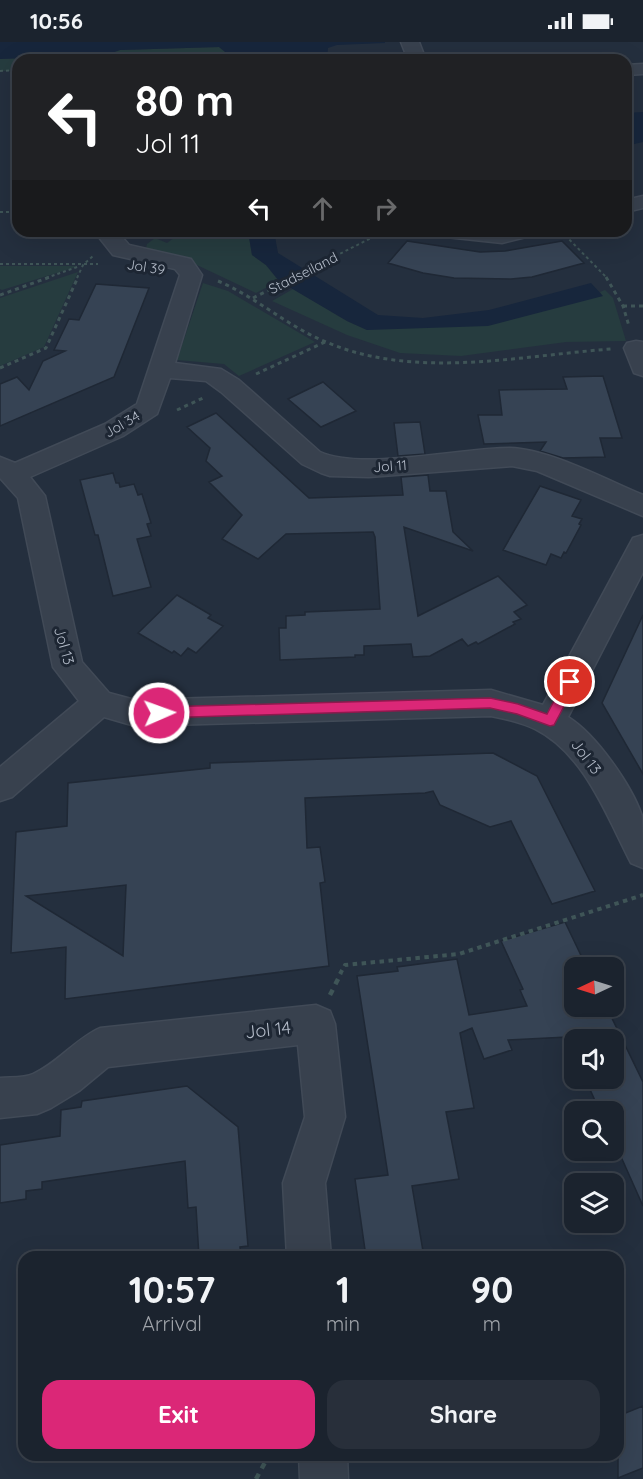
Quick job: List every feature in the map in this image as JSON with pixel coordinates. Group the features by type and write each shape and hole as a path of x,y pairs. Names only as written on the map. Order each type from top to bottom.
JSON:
{"street":[{"name":"Jol 39","path":"110,237 121,250 183,264 191,275"},
{"name":"Jol 34","path":"6,470 114,430 148,408 191,275"},
{"name":"Jol 11","path":"160,369 212,374 230,386 311,458 330,467 369,468 512,457 544,464 643,506"},
{"name":"Jol 13","path":"6,470 31,496 68,667 99,703 135,713 490,703 518,709 550,721 569,734 596,765 643,852"},
{"path":"550,721 643,545"},
{"path":"0,787 99,703"},
{"path":"309,1251 304,1183 325,1117 316,1024"},
{"name":"Jol 14","path":"0,1098 37,1094 65,1077 100,1048 316,1024"},
{"path":"322,1461 324,1479"}],"path":[{"name":"Stadseiland","path":"253,298 373,237"},
{"path":"191,275 227,285 326,342 378,357 414,363 470,363 569,351 640,358 616,290 567,237"},
{"name":"Jol 39","path":"0,264 104,264"},
{"path":"0,294 83,265"},
{"path":"0,368 46,348 83,265"},
{"path":"623,306 643,306"},
{"path":"316,1024 345,964 459,954 643,895"},
{"path":"256,1479 266,1461"}],"green space":[{"path":"219,47 228,54 109,54 120,50"},
{"path":"0,59 12,59 12,71 0,71"},
{"path":"175,237 249,237 252,255 266,265 279,281 256,293 180,257 146,249 147,244 155,238 167,243"},
{"path":"0,266 76,267 2,290 0,289"},
{"path":"78,272 44,347 0,366 0,298"},
{"path":"203,283 228,291 315,342 239,376 224,364 177,360"},
{"path":"293,289 347,321 367,330 602,296 600,292 605,290 613,298 626,341 566,342 461,356 400,353 347,335 272,301"}],"water":[{"path":"0,42 385,42 337,45 328,48 328,54 228,54 219,47 120,50 109,54 12,54 12,59 0,59"},
{"path":"643,112 643,142 632,145 632,113"},
{"path":"249,237 275,237 278,253 378,315 423,318 489,310 591,283 603,296 488,326 367,330 347,321 279,281 266,265 252,255"}],"building":[{"path":"407,241 480,252 505,251 562,241 584,263 532,277 454,278 423,273 388,263"},
{"path":"96,284 149,288 114,377 0,426 0,384 17,377 29,390 43,361 65,351 54,350 69,319 79,320"},
{"path":"603,376 622,438 600,438 605,457 563,458 540,451 546,442 484,444 478,415 502,415 499,390 567,389 563,377"},
{"path":"323,382 356,411 321,427 288,399"},
{"path":"216,413 309,498 403,495 401,477 428,475 430,491 446,491 453,532 473,551 404,527 418,616 498,576 527,605 514,612 521,619 478,644 476,642 468,646 462,639 430,656 413,657 411,644 364,646 364,655 355,655 355,657 280,660 279,628 286,628 286,616 305,615 305,612 380,609 375,537 373,532 286,534 258,559 222,539 242,515 209,482 222,476 206,461 210,448 187,427"},
{"path":"420,422 425,454 398,456 394,423"},
{"path":"113,473 120,487 134,484 138,495 142,494 151,523 147,524 151,536 137,539 151,587 113,596 98,535 95,535 80,480"},
{"path":"540,486 581,500 572,516 582,519 579,524 581,525 566,553 564,552 561,558 551,554 546,565 503,550"},
{"path":"177,595 211,615 208,618 223,626 196,653 188,648 181,656 138,633"},
{"path":"643,615 643,774 602,703"},
{"path":"493,753 537,776 595,891 552,904 511,821 490,827 440,805 433,791 305,798 307,848 320,847 325,882 320,883 329,966 65,999 66,947 11,953 16,832 67,826 68,783 210,768 210,763","holes":["126,885 123,956 26,896"]},
{"path":"565,922 582,957 564,957 564,1017 611,1017 617,1029 564,1029 564,1037 508,1040 512,1050 484,1059 472,1028 460,1033 474,1108 446,1112 459,1179 412,1186 423,1251 365,1251 355,1179 388,1175 357,976 398,971 397,967 457,959 469,1015 527,1006 520,990 523,989 501,941"},
{"path":"624,1043 643,1082 643,1206 623,1161 624,1101 595,1101 590,1089 624,1089"},
{"path":"187,1086 238,1127 248,1246 240,1247 240,1251 199,1251 196,1207 188,1208 185,1161 42,1182 42,1189 26,1191 26,1199 0,1203 0,1145 60,1136 61,1110 81,1107 82,1101"},
{"path":"643,1406 643,1468 618,1478 618,1461 624,1461 624,1414"}],"route":[{"path":"159,713 490,703 518,709 550,721 570,682"}]}
